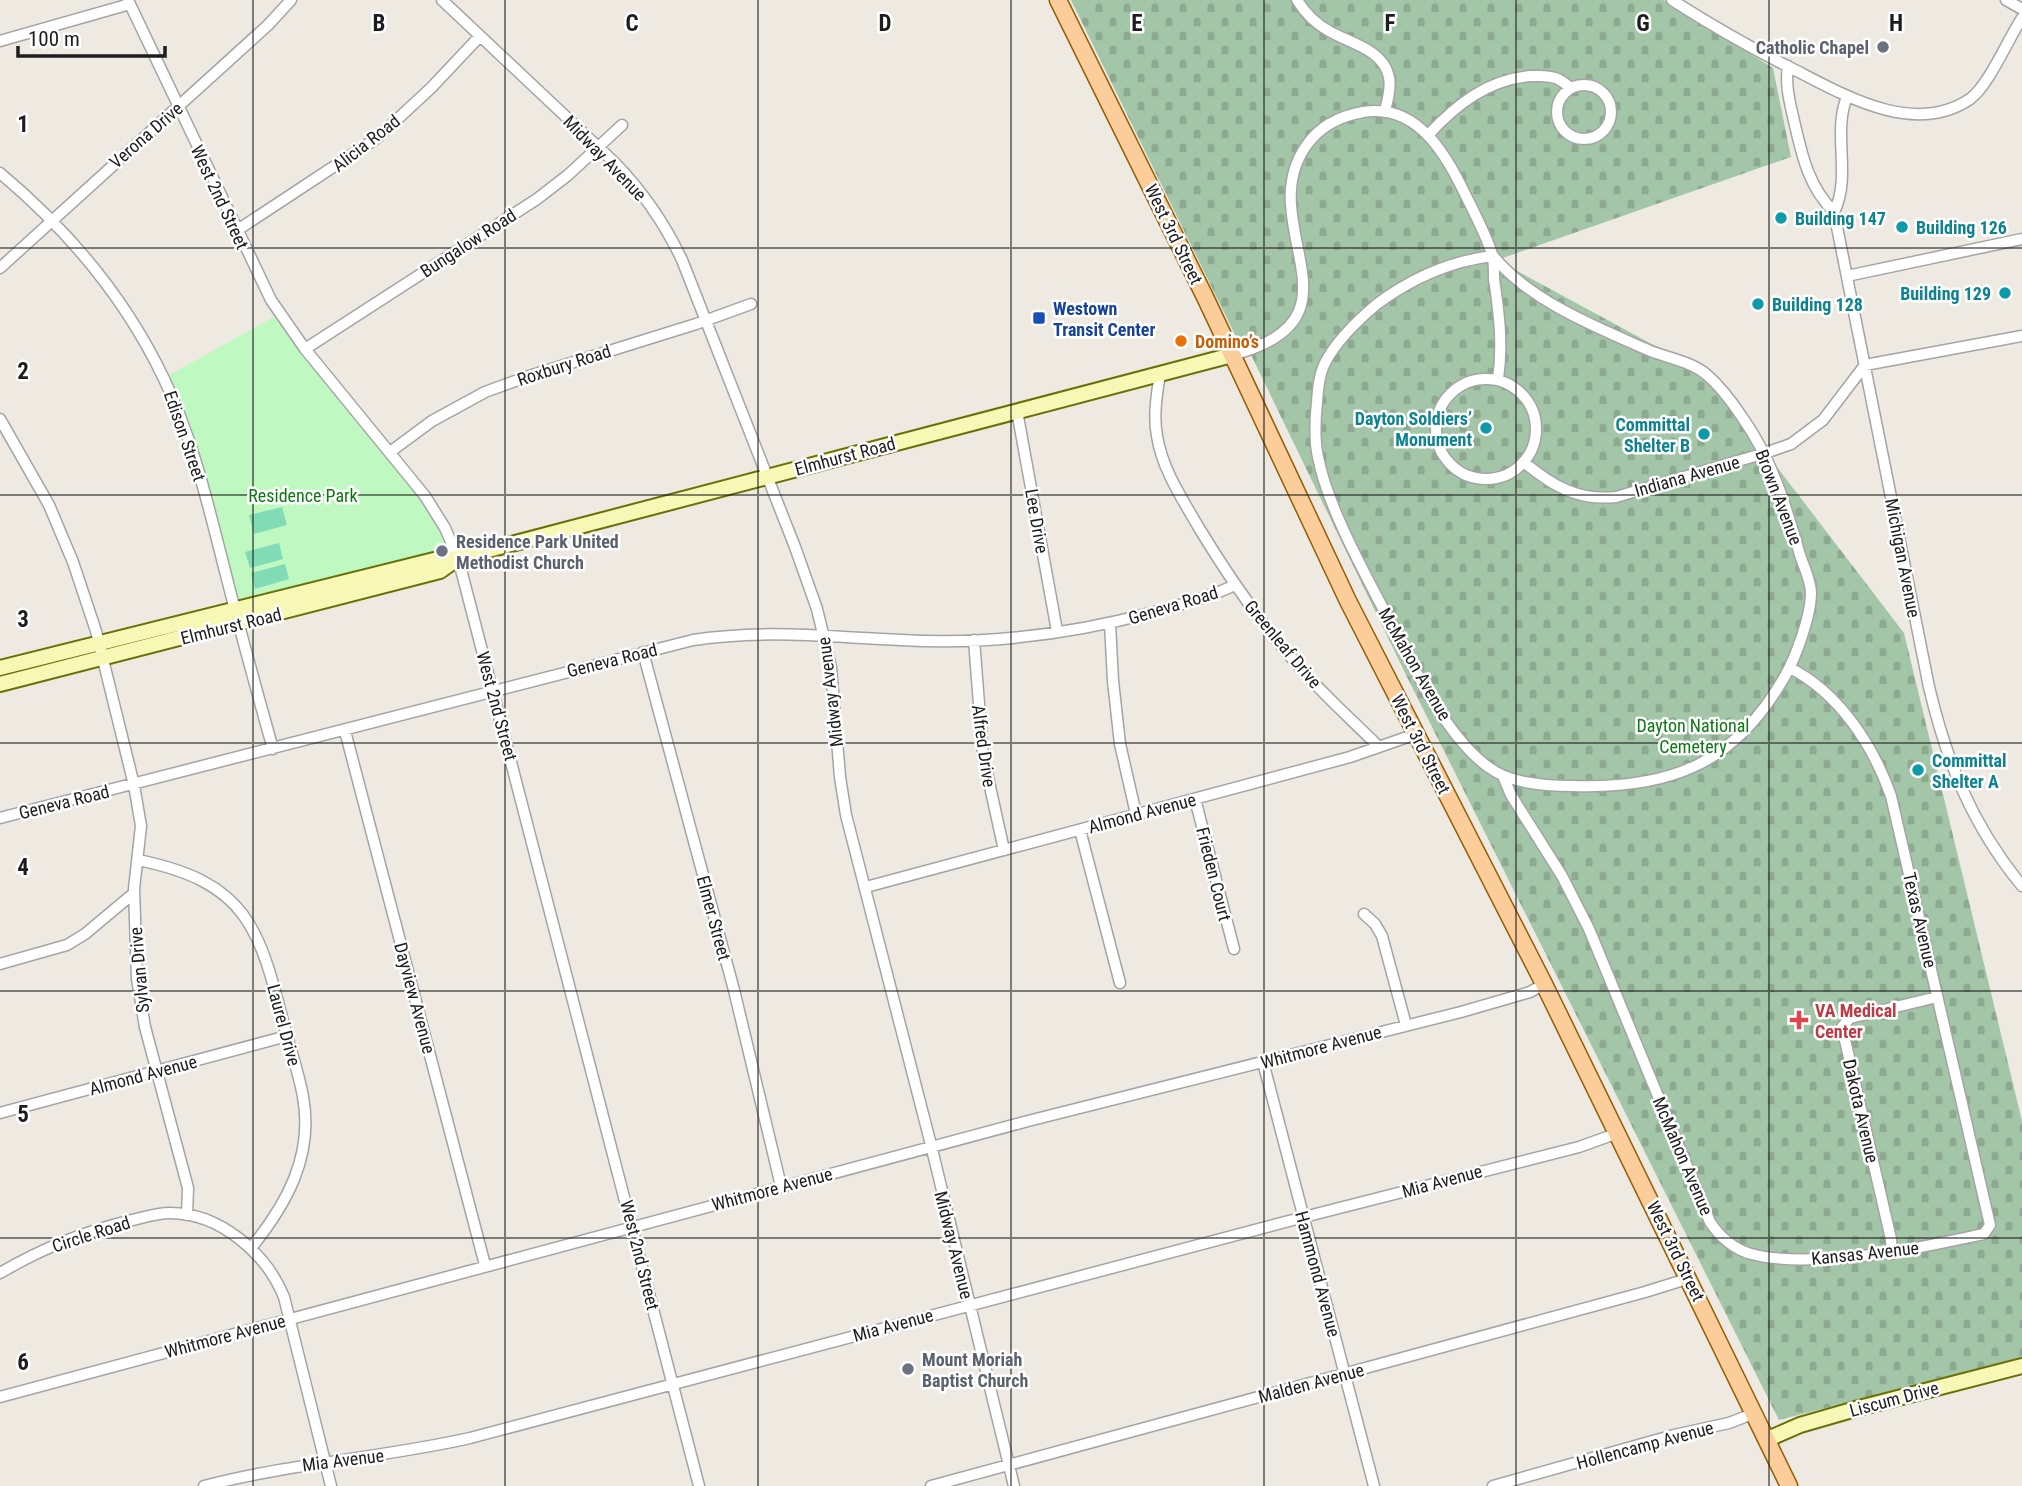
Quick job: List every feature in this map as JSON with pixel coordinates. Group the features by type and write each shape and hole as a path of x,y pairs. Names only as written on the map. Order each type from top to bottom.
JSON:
{"main road":[{"name":"West 3rd Street","path":"1058,0 1232,355 1348,601 1545,984 1789,1486"}],"street":[{"name":"Verona Drive","path":"0,268 268,25 291,0"},
{"name":"Midway Avenue","path":"442,0 633,182 664,225 682,260 803,566 831,667 842,796 1014,1486"},
{"path":"1297,0 1321,26 1364,48 1384,65 1389,80 1385,110"},
{"path":"1672,0 1720,30 1847,97 1874,107 1917,114 1959,105 1977,92 2019,31 2022,18"},
{"path":"2006,0 2022,9"},
{"name":"West 2nd Street","path":"129,2 271,300 305,349 390,452 438,516 458,558 699,1486"},
{"path":"0,41 129,2"},
{"name":"Alicia Road","path":"236,231 377,138 431,88 480,36"},
{"name":"Michigan Avenue","path":"1788,66 1788,92 1801,157 1812,181 1835,212"},
{"path":"1428,135 1448,114 1474,94 1505,81 1526,76 1556,77 1571,88"},
{"path":"1579,85 1596,87 1608,99 1611,119 1605,130 1597,136 1584,140 1572,137 1558,122 1558,102 1571,88 1579,85"},
{"name":"Michigan Avenue","path":"1847,97 1840,118 1841,192 1835,212 1926,674 1943,744 1957,782 1975,817 2022,886"},
{"path":"1232,355 1247,351 1283,333 1297,316 1303,302 1304,281 1289,202 1291,179 1299,156 1311,139 1332,122 1357,113 1385,110 1412,122 1428,135 1450,166 1493,256 1501,337 1498,379"},
{"name":"Bungalow Road","path":"305,349 537,199 568,176 622,125"},
{"name":"Edison Street","path":"0,173 52,220 93,265 115,295 164,377 190,444 273,749"},
{"path":"1847,276 2022,239"},
{"name":"Brown Avenue","path":"1493,256 1500,265 1540,296 1563,310 1705,373 1732,403 1765,453 1786,507 1811,592 1808,613 1790,668 1768,703 1745,732 1714,756 1675,775 1643,783 1609,787 1562,786 1503,776"},
{"name":"McMahon Avenue","path":"1493,256 1476,258 1416,278 1395,291 1357,322 1330,355 1322,371 1318,391 1315,439 1324,481 1343,526 1432,701 1455,732 1491,769 1503,776 1511,794 1562,876 1589,929 1710,1222 1721,1237"},
{"name":"Roxbury Road","path":"390,452 432,421 485,392 751,304"},
{"path":"1865,365 2022,335"},
{"name":"Elmhurst Road","path":"0,668 434,560 458,558 1232,355"},
{"name":"Indiana Avenue","path":"1525,463 1559,488 1577,495 1607,498 1765,453 1791,443 1815,428 1830,413 1865,365"},
{"name":"Greenleaf Drive","path":"1160,373 1155,415 1156,435 1161,454 1188,509 1235,585 1305,673 1378,746"},
{"path":"1490,378 1507,382 1519,391 1532,412 1534,442 1525,463 1502,476 1478,478 1455,469 1446,459 1438,442 1436,429 1438,415 1449,396 1472,381 1490,378"},
{"name":"Lee Drive","path":"1017,411 1057,631"},
{"name":"Sylvan Drive","path":"0,419 54,514 82,586 134,785 141,826 134,893 136,979 145,1027 188,1188 187,1214"},
{"name":"Elmhurst Road","path":"0,684 440,571 458,558"},
{"name":"Geneva Road","path":"0,818 345,732 494,690 693,640 762,633 901,640 974,640 1110,624 1173,607 1235,585"},
{"path":"1110,624 1118,731 1136,814"},
{"name":"Alfred Drive","path":"974,640 984,755 1004,850"},
{"name":"Elmer Street","path":"643,652 734,990 781,1186"},
{"name":"Texas Avenue","path":"1790,668 1805,676 1842,711 1867,744 1886,782 1895,810 1986,1208"},
{"name":"Dayview Avenue","path":"345,732 485,1265"},
{"name":"Almond Avenue","path":"866,887 1350,757 1416,734"},
{"name":"Frieden Court","path":"1195,799 1234,949"},
{"path":"1080,830 1120,983"},
{"name":"Laurel Drive","path":"138,860 192,875 220,892 237,908 257,935 265,955 304,1098 304,1145 295,1181 285,1202 251,1248"},
{"path":"0,964 48,952 76,940 134,893"},
{"path":"1364,914 1375,924 1382,936 1406,1025"},
{"name":"Whitmore Avenue","path":"0,1396 781,1186 1530,992 1545,984"},
{"name":"Dakota Avenue","path":"1892,1254 1891,1239 1842,1027 1850,1018 1937,997"},
{"name":"Almond Avenue","path":"0,1113 287,1036"},
{"name":"Hammond Avenue","path":"1263,1062 1374,1486"},
{"name":"Mia Avenue","path":"204,1486 262,1472 424,1448 1579,1147 1618,1133"},
{"name":"Kansas Avenue","path":"1721,1237 1749,1254 1786,1260 1856,1258 1892,1254 1984,1234 1990,1225 1986,1208"},
{"path":"187,1214 224,1229 251,1248 276,1279 284,1297 331,1486"},
{"name":"Circle Road","path":"0,1273 38,1251 87,1232 152,1215 187,1214"},
{"name":"Malden Avenue","path":"931,1486 1645,1293 1690,1278"},
{"name":"Liscum Drive","path":"1768,1438 1800,1425 1859,1408 2022,1366"},
{"name":"Hollencamp Avenue","path":"1493,1486 1674,1435 1729,1423 1755,1412"}],"green space":[{"name":"Dayton National Cemetery","path":"1071,0 1664,0 1773,68 1791,157 1497,260 1705,373 1904,633 2022,1121 2022,1357 1779,1420 1407,677 1243,339 1238,341"},
{"name":"Residence Park","path":"279,314 425,496 458,558 235,609 218,545 164,378"},
{"path":"282,507 287,525 254,534 249,515"},
{"path":"279,543 283,559 250,568 245,552"},
{"path":"285,564 289,579 255,589 251,573"}],"place":[{"name":"Catholic Chapel","path":"1883,47"},
{"name":"Building 147","path":"1781,218"},
{"name":"Building 126","path":"1902,227"},
{"name":"Building 129","path":"2005,293"},
{"name":"Building 128","path":"1758,304"},
{"name":"Westown Transit Center","path":"1039,318"},
{"name":"Domino’s","path":"1181,341"},
{"name":"Dayton Soldiers’ Monument","path":"1486,428"},
{"name":"Committal Shelter B","path":"1704,434"},
{"name":"Residence Park United Methodist Church","path":"442,551"},
{"name":"Committal Shelter A","path":"1918,770"},
{"name":"VA Medical Center","path":"1799,1020"},
{"name":"Mount Moriah Baptist Church","path":"908,1369"}]}
